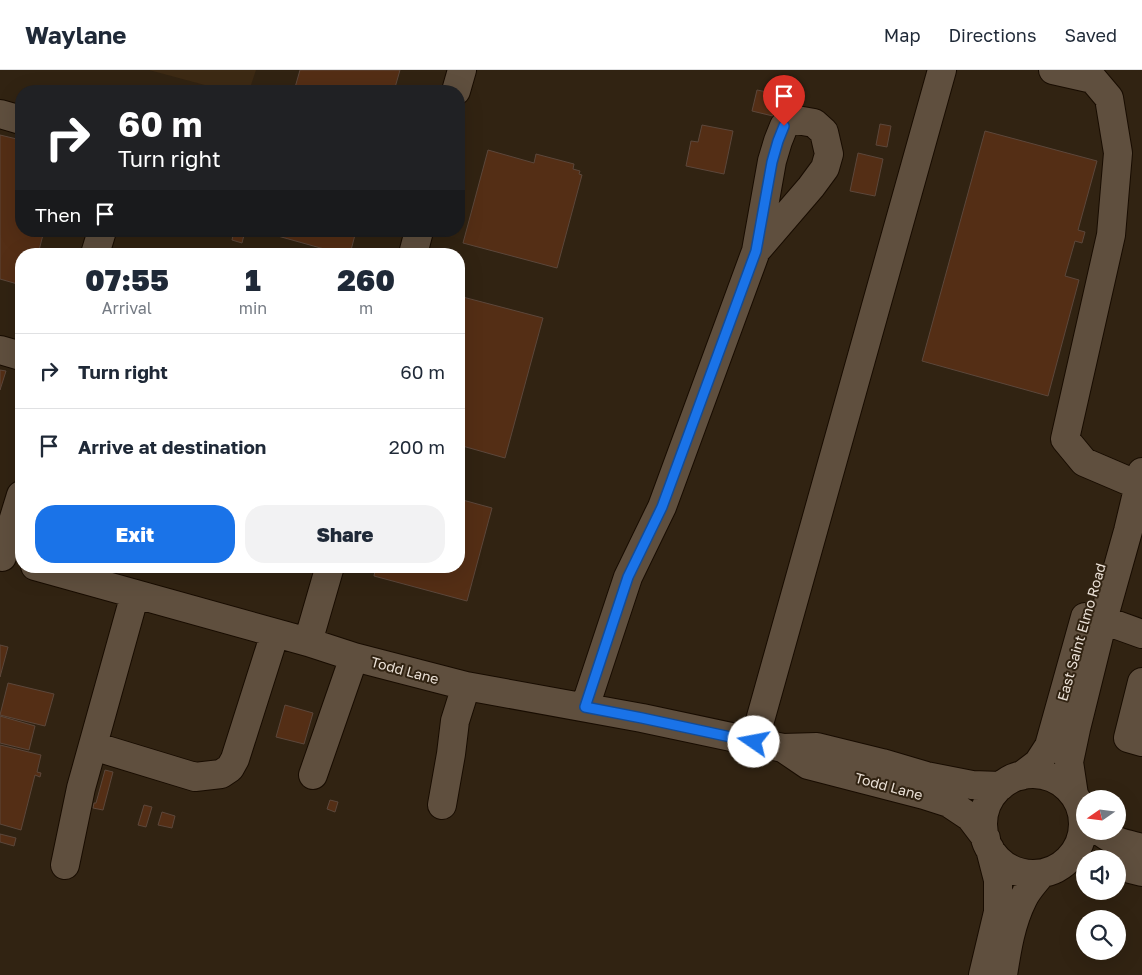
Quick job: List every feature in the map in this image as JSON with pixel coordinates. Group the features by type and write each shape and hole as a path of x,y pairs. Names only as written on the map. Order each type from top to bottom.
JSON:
{"street":[{"path":"458,85 462,70"},
{"path":"754,742 942,70"},
{"path":"1053,70 1093,79 1109,98 1118,153 1111,235 1065,439 1084,462 1140,479"},
{"path":"0,114 15,118"},
{"path":"585,707 628,577 662,507 756,251"},
{"path":"0,350 15,354"},
{"name":"East Saint Elmo Road","path":"1076,790 1069,762 1103,620 1137,516 1140,479"},
{"name":"East Saint Elmo Road","path":"1011,781 1038,763 1049,746 1114,516 1140,479"},
{"path":"8,559 13,499"},
{"name":"Todd Lane","path":"60,573 308,642 354,657 466,686 642,718 782,748 817,747 926,776 972,785 1011,781"},
{"path":"308,642 328,573"},
{"path":"65,865 81,788 135,594"},
{"path":"1103,620 1142,634"},
{"path":"93,746 195,777 221,774 230,768 235,759 275,633"},
{"path":"313,775 354,657"},
{"path":"1135,740 1142,682"},
{"path":"442,805 455,721 466,686"},
{"name":"Todd Lane","path":"782,748 808,765 949,802 970,817 988,844"},
{"path":"983,975 998,912 998,880 983,827 984,815 991,799 1011,781 1032,774 1054,778 1065,785 1076,800"},
{"path":"1003,975 1011,933 1023,898 1047,872 1064,864 1073,855 1081,840"},
{"path":"1114,840 1122,844 1142,848"},
{"path":"988,844 997,859 1017,872 1028,874 1047,872 1076,864"},
{"path":"1126,868 1142,872"}],"shaded area":[{"path":"149,70 256,70 251,85 205,85"}],"building":[{"path":"300,70 400,70 396,85 296,85"},
{"path":"757,90 782,95 777,117 752,111"},
{"path":"880,124 891,126 887,147 876,145"},
{"path":"702,125 733,131 724,174 686,166 691,141 698,142"},
{"path":"985,131 1097,161 1078,230 1085,232 1082,243 1075,241 1065,276 1079,280 1048,396 922,361"},
{"path":"0,135 15,139 15,237 42,237 40,248 15,248 15,283 0,279"},
{"path":"488,150 534,163 536,154 574,164 573,169 580,171 579,174 582,175 557,268 463,243"},
{"path":"858,153 883,159 875,196 850,191"},
{"path":"233,237 244,237 242,243 232,240"},
{"path":"281,237 354,237 352,248 321,248"},
{"path":"465,298 543,318 505,458 465,447"},
{"path":"0,370 6,371 0,390"},
{"path":"465,501 492,508 467,601 374,576 375,573 465,573"},
{"path":"0,645 8,647 0,677"},
{"path":"8,683 54,694 45,726 0,715"},
{"path":"285,705 313,713 304,744 276,737"},
{"path":"0,716 35,726 29,750 0,743"},
{"path":"0,745 41,755 37,772 41,773 40,777 35,775 21,830 0,824"},
{"path":"105,770 113,772 103,810 93,808"},
{"path":"330,800 338,802 335,812 327,809"},
{"path":"144,805 152,807 146,827 138,825"},
{"path":"162,812 175,816 172,828 158,825"},
{"path":"0,834 16,838 14,846 0,842"}],"route":[{"path":"754,742 585,707 628,577 662,507 756,251 772,162 784,126"}]}
